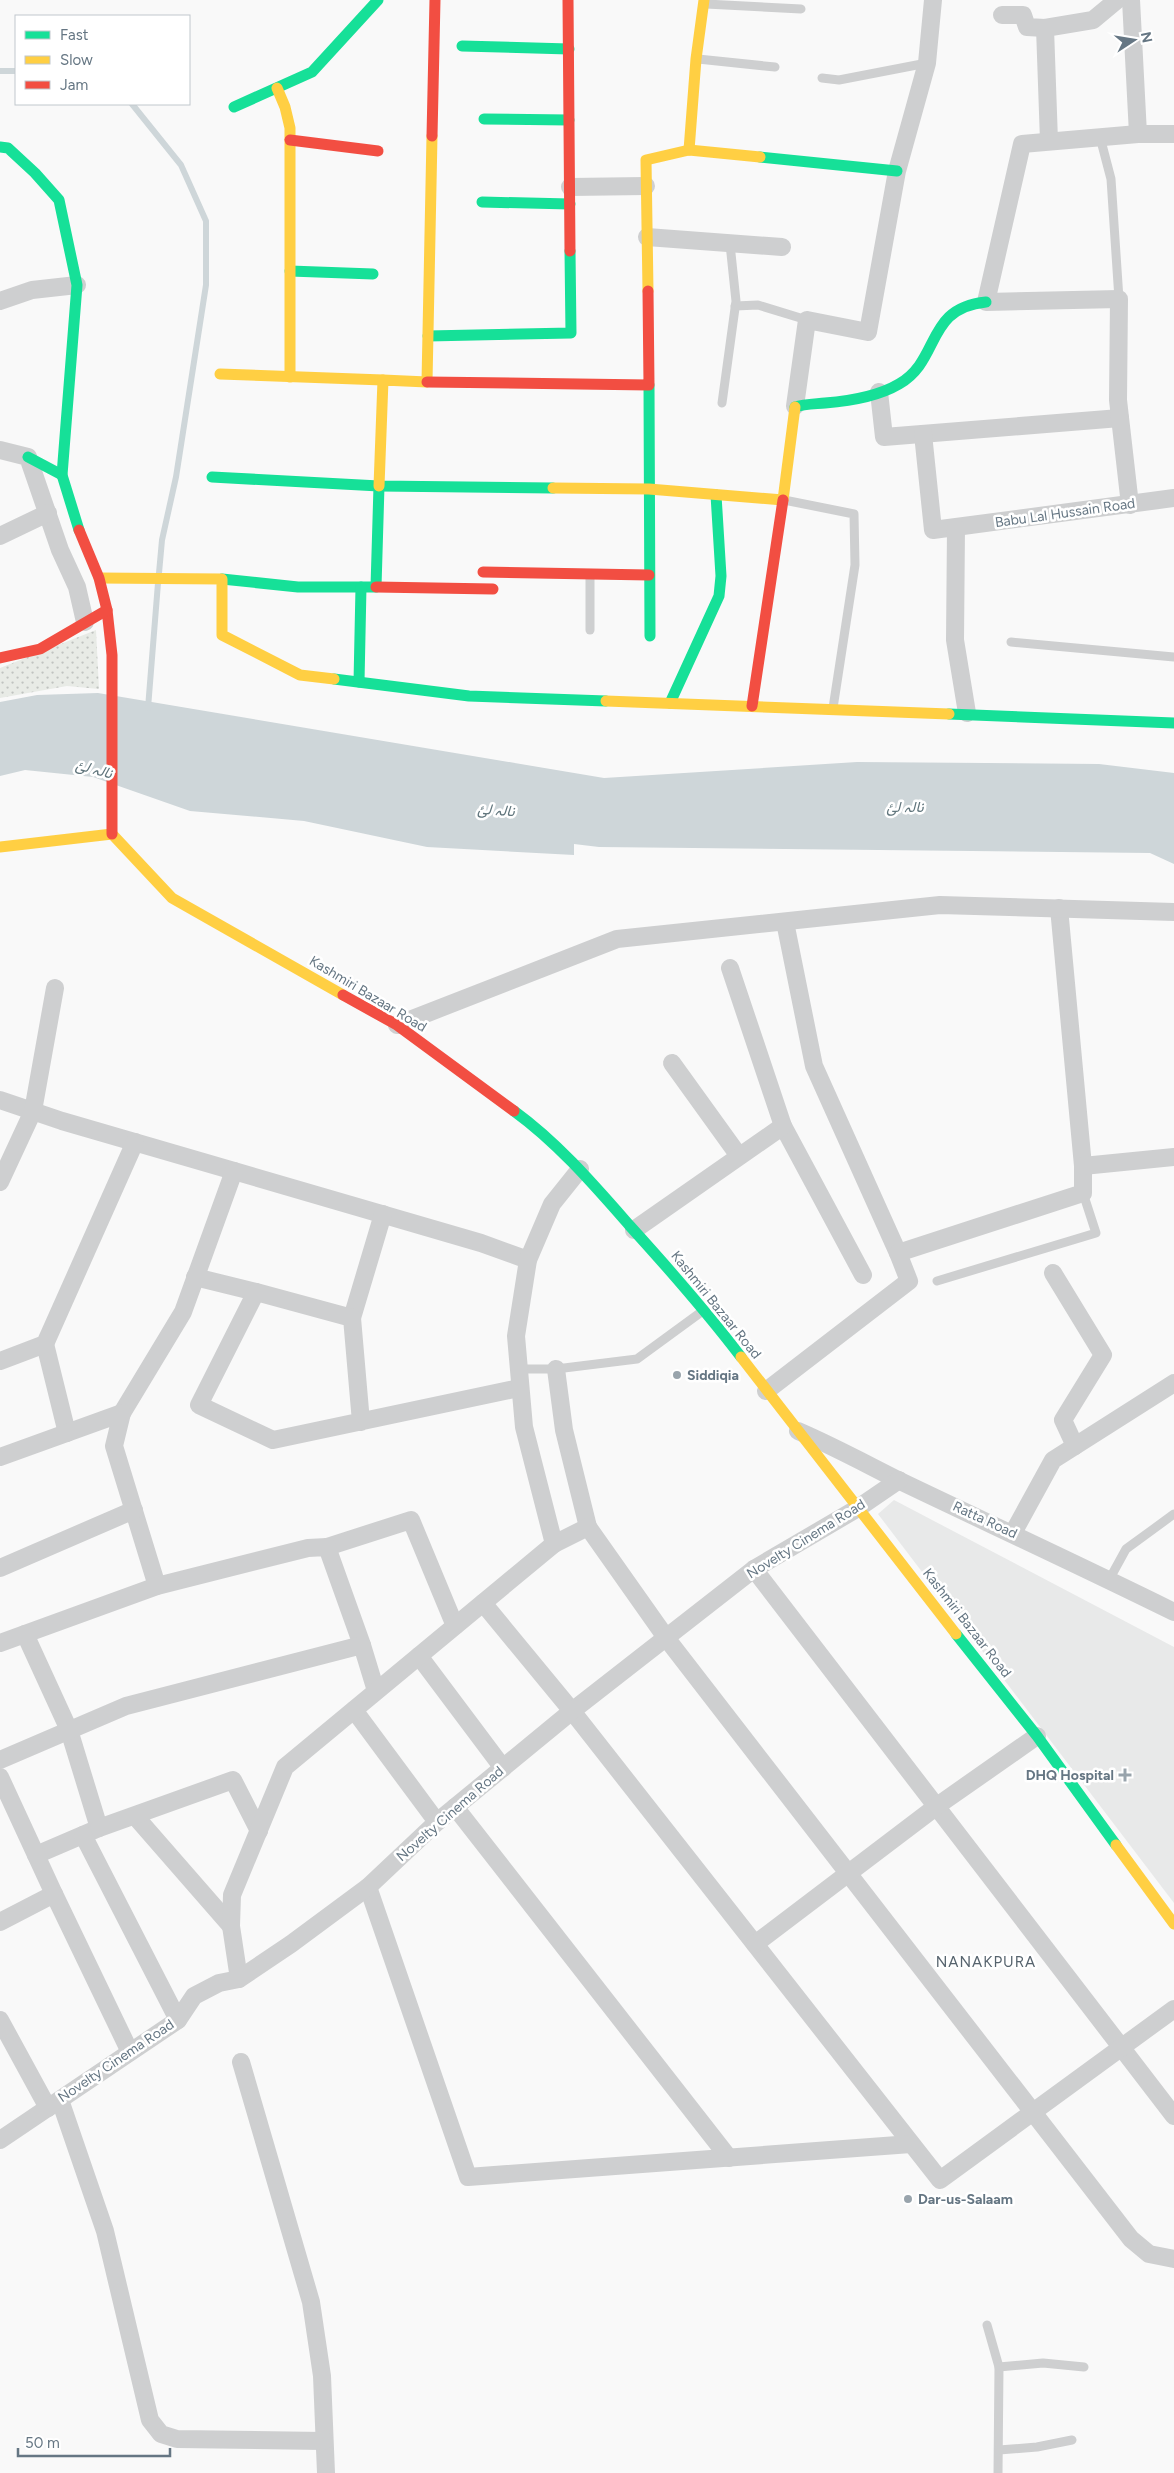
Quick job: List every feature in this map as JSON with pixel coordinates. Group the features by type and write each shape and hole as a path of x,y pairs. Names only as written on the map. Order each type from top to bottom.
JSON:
{"street":[{"path":"234,107 312,72 378,0"},
{"path":"426,382 435,0"},
{"path":"428,336 571,334 568,0"},
{"path":"752,706 783,500 807,320 868,332 898,171 927,63 933,0"},
{"path":"1002,15 1023,14 1027,27 1045,28 1093,20 1117,0"},
{"path":"1131,0 1138,134"},
{"path":"688,150 696,59 704,2"},
{"path":"1045,28 1050,141"},
{"path":"462,46 569,49"},
{"path":"277,88 285,107 290,140 290,377"},
{"path":"484,119 569,120"},
{"path":"986,302 1022,144 1138,134 1174,134"},
{"path":"290,140 378,150"},
{"path":"0,147 8,148 35,173 59,200 77,285 62,475 80,533 99,578 107,610 112,655 112,834 0,847"},
{"path":"650,636 646,160 688,150 898,171"},
{"path":"482,202 570,196 646,186"},
{"path":"647,237 782,247"},
{"path":"290,271 373,274"},
{"path":"0,301 32,290 77,285"},
{"path":"795,406 842,402 896,386 912,377 940,323 968,302 1119,299 1118,400 1130,504"},
{"path":"220,374 426,382 649,385"},
{"path":"376,588 383,380"},
{"path":"879,392 884,437 1120,418"},
{"name":"Babu Lal Hussain Road","path":"923,434 933,530 1174,498"},
{"path":"0,450 28,456 62,475"},
{"path":"28,456 60,550 76,587 86,622"},
{"path":"212,477 379,486 649,489 783,500"},
{"path":"670,703 719,596 720,576 716,495"},
{"path":"0,536 48,513"},
{"path":"956,528 955,640 967,714"},
{"path":"483,572 649,575"},
{"path":"99,578 222,580 298,587 492,589"},
{"path":"222,580 222,635 300,675 469,696 1174,723"},
{"path":"359,682 361,587"},
{"path":"0,658 40,649 107,610"},
{"name":"Kashmiri Bazaar Road","path":"112,834 172,898 397,1025 536,1127 580,1168 705,1310 796,1430 1037,1736 1174,1924"},
{"path":"397,1025 617,939 940,905 1174,912"},
{"path":"898,1253 1083,1193 1083,1166 1059,908"},
{"path":"766,1391 909,1281 814,1066 785,922"},
{"path":"730,968 783,1126 863,1275"},
{"path":"0,1182 33,1111 55,988"},
{"path":"672,1062 739,1156"},
{"path":"0,1100 136,1142 481,1243 528,1260"},
{"path":"634,1230 783,1126"},
{"path":"67,1433 46,1344 136,1142"},
{"path":"1083,1166 1174,1157"},
{"path":"554,1544 524,1427 519,1388 516,1336 528,1260 552,1204 580,1168"},
{"path":"158,1586 114,1446 122,1413 182,1312 234,1171"},
{"path":"360,1422 352,1318 383,1214"},
{"path":"1053,1273 1103,1355 1063,1420 1075,1446"},
{"path":"195,1277 352,1318"},
{"path":"256,1292 199,1405 273,1440 519,1388"},
{"path":"0,1361 46,1344"},
{"path":"556,1368 564,1430 588,1527 667,1639 847,1875 1131,2240 1149,2254 1174,2259"},
{"path":"1013,1533 1053,1460 1174,1383"},
{"path":"0,1457 122,1413"},
{"name":"Ratta Road","path":"796,1430 848,1453 899,1480 1013,1533 1174,1612"},
{"name":"Novelty Cinema Road","path":"0,2140 178,2020 194,1996 219,1983 239,1979 368,1888 455,1807 572,1711 667,1639 754,1569 858,1508 899,1480"},
{"path":"0,1568 134,1510"},
{"path":"0,1643 158,1586 308,1548 327,1547 411,1520 455,1626"},
{"path":"239,1979 231,1926 232,1895 284,1767 554,1544 588,1527"},
{"path":"327,1547 362,1645 376,1691"},
{"path":"754,1569 1174,2116"},
{"path":"483,1603 572,1711 940,2180 1174,2009"},
{"path":"25,1634 69,1730 91,1832 178,2020"},
{"path":"0,1760 126,1706 362,1645"},
{"path":"419,1656 503,1768"},
{"path":"354,1710 437,1822"},
{"path":"755,1944 937,1806 1037,1736"},
{"path":"0,1777 130,2052"},
{"path":"36,1855 91,1832 232,1780 259,1831"},
{"path":"455,1807 729,2158"},
{"path":"135,1816 231,1926"},
{"path":"368,1888 468,2177 911,2144"},
{"path":"0,1922 54,1894"},
{"path":"0,2020 54,2104 105,2231 150,2420 161,2434 177,2440 324,2441"},
{"path":"241,2062 311,2302 322,2376 326,2473"}],"lane":[{"path":"704,2 801,9"},
{"path":"696,59 775,67"},
{"path":"822,78 839,80 927,63"},
{"path":"1100,137 1111,179 1119,299"},
{"path":"722,403 735,306 730,244"},
{"path":"735,306 758,305 807,320"},
{"path":"783,500 854,514 855,565 833,709"},
{"path":"590,574 590,630"},
{"path":"1011,642 1174,657"},
{"path":"937,1281 1096,1233 1083,1193"},
{"path":"518,1370 556,1368 637,1359 705,1310"},
{"path":"1109,1580 1126,1549 1174,1514"},
{"path":"988,2325 999,2367 998,2473"},
{"path":"999,2367 1043,2363 1084,2368"},
{"path":"999,2450 1037,2447 1072,2440"}],"shaded area":[{"path":"96,630 99,689 67,686 0,698 0,668"},
{"name":"DHQ Hospital","path":"894,1500 1174,1647 1174,1903 878,1514"}],"water":[{"name":"نالہ لئ","path":"98,693 604,778 857,762 1099,764 1174,773 1174,864 1150,853 599,847 574,844 574,855 427,847 304,821 190,811 93,777 25,770 0,776 0,702 37,695"}],"waterway":[{"path":"0,71 15,71"},
{"path":"133,105 181,165 206,221 206,285 176,477 162,540 159,573"},
{"path":"148,708 158,583"}],"traffic: fast":[{"path":"234,107 312,72 378,0"},
{"path":"462,46 569,49"},
{"path":"484,119 569,120"},
{"path":"0,147 8,148 35,173 59,200 77,285 62,475 79,530"},
{"path":"760,157 897,171"},
{"path":"482,202 570,204"},
{"path":"428,336 571,333 570,251"},
{"path":"290,271 373,274"},
{"path":"795,407 863,398 899,384 912,374 922,362 935,336 953,314 966,306 986,302"},
{"path":"649,385 650,636"},
{"path":"28,457 62,475"},
{"path":"212,477 379,486 553,488"},
{"path":"222,579 298,587 376,587 379,486"},
{"path":"670,703 719,596 721,576 716,495"},
{"path":"359,682 361,587"},
{"path":"334,679 469,696 606,701"},
{"path":"949,714 1174,723"},
{"path":"514,1111 546,1137 589,1180 687,1290 741,1357"},
{"path":"956,1634 1037,1736 1116,1845"}],"traffic: slow":[{"path":"689,150 696,59 704,0"},
{"path":"277,88 285,107 290,128 290,377"},
{"path":"379,486 383,380 427,382 432,136"},
{"path":"648,291 646,160 689,150 760,157"},
{"path":"220,374 383,380"},
{"path":"553,488 649,489 783,500 795,407"},
{"path":"99,578 222,579 222,635 300,675 334,679"},
{"path":"606,701 949,714"},
{"path":"112,834 172,898 343,995"},
{"path":"0,847 112,834"},
{"path":"741,1357 956,1634"},
{"path":"1116,1845 1174,1924"}],"traffic: jam":[{"path":"432,136 435,0"},
{"path":"568,0 570,251"},
{"path":"290,140 378,151"},
{"path":"427,382 649,385 648,291"},
{"path":"752,706 783,500"},
{"path":"79,530 99,578 107,610 112,655 112,834"},
{"path":"483,572 649,575"},
{"path":"376,587 493,589"},
{"path":"0,658 40,649 107,610"},
{"path":"343,995 397,1025 514,1111"}],"place":[{"name":"Siddiqia","path":"677,1375"},
{"name":"DHQ Hospital","path":"1125,1775"},
{"name":"Dar-us-Salaam","path":"908,2199"}],"district":[{"name":"NANAKPURA","path":"986,1962"}]}
